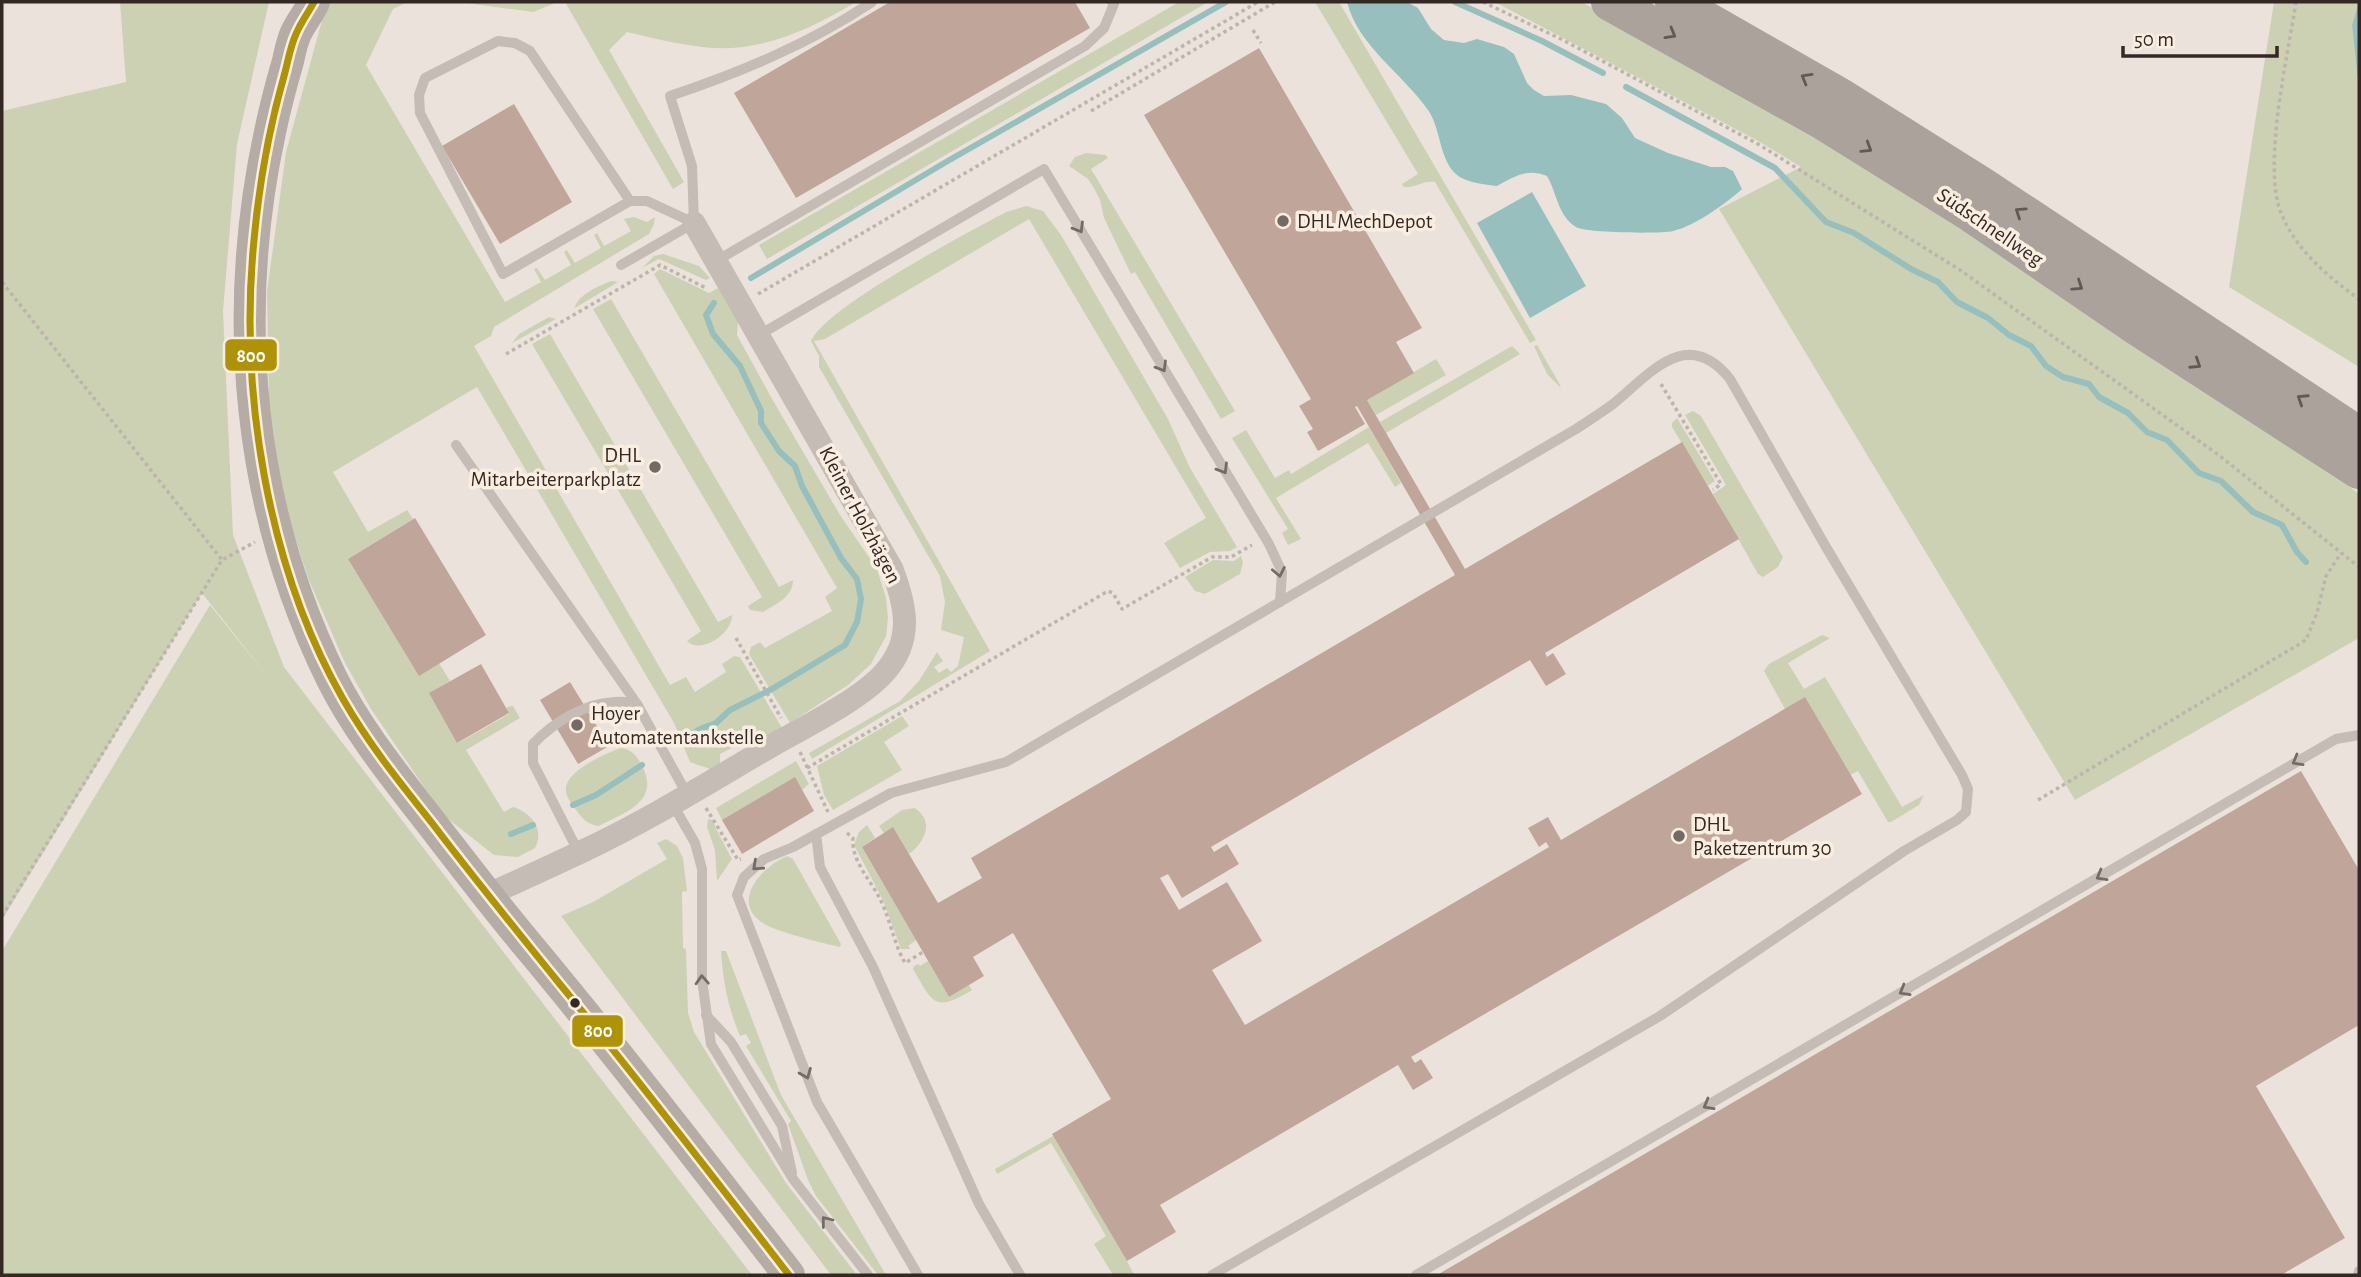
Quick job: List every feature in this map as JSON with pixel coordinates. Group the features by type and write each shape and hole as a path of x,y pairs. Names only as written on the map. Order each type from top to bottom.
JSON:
{"highway":[{"name":"Südschnellweg","path":"1611,2 1825,122 1968,211 2138,327 2359,470"},
{"name":"Südschnellweg","path":"1674,2 1842,98 1982,186 2359,436"}],"street":[{"path":"293,2 291,13 296,33"},
{"path":"314,2 296,33 276,101 255,207 249,300 251,391 261,464 295,592 334,682 370,741 487,895 642,1085 789,1275"},
{"name":"Kleiner Holzhägen","path":"487,895 579,853 863,692 885,672 900,648 906,625 904,600 892,569 694,223"}],"lane":[{"path":"694,223 692,166 670,96 741,72 812,38 872,2"},
{"path":"721,269 1085,46 1104,28 1114,4 1112,2"},
{"path":"630,201 530,51 515,43 498,41 425,78 418,95 421,113 503,274 630,201 646,201 694,223"},
{"path":"759,335 1044,169 1265,538 1282,572 1280,602"},
{"path":"621,265 694,223"},
{"path":"918,1275 817,1102 737,895 744,877 764,859 891,793 1006,762 1576,429 1612,404 1639,379 1673,358 1688,354 1706,357 1719,365 1730,379 1962,775 1968,789 1966,812 1660,1016 1212,1275"},
{"path":"456,445 637,704 680,798 702,869 702,980 711,1044 793,1180 868,1275"},
{"path":"579,853 533,763 533,744 550,726 587,709 614,702 637,704"},
{"path":"1416,1275 2336,739 2359,735"},
{"path":"816,834 820,867 873,967 979,1203 1020,1275"},
{"path":"705,1015 731,1042 782,1126 793,1180"}],"path":[{"path":"741,304 1258,2"},
{"path":"1091,111 1275,2"},
{"path":"1483,2 1563,40 1758,144 1960,271 2220,456 2359,567"},
{"path":"2296,2 2275,148 2275,177 2280,211 2309,257 2359,299"},
{"path":"1253,30 1261,43"},
{"path":"506,354 660,265 707,288 721,269"},
{"path":"2,282 222,560"},
{"path":"1653,370 1721,484 1713,490"},
{"path":"2,916 222,560 253,542 278,534"},
{"path":"807,768 1108,592 1113,593 1122,609 1212,557 1231,557 1265,538"},
{"path":"2038,800 2306,640 2317,613 2326,576 2341,553"},
{"path":"736,638 775,706"},
{"path":"804,759 826,810 852,838 852,850 881,899 898,951 905,963 923,952"},
{"path":"706,808 738,860 749,854"}],"green space":[{"path":"120,2 269,2 237,144 223,311 233,535 284,667 752,1275 2,1275 2,951 210,605 271,681 202,593 2,920 2,111 126,82"},
{"path":"327,2 408,2 393,9 366,65 505,302 541,282 534,269 537,268 545,280 571,265 564,252 567,250 575,263 601,248 594,235 597,233 604,246 631,231 624,219 634,217 647,222 655,217 649,234 494,327 491,336 474,346 670,685 686,677 695,692 726,672 722,664 734,656 740,657 782,728 762,739 755,736 720,754 720,764 710,769 690,762 674,723 477,387 333,472 368,532 407,510 413,519 348,559 419,675 439,663 450,681 430,693 458,743 509,714 506,708 513,706 520,718 466,750 504,812 513,807 520,809 531,817 537,828 538,841 535,848 518,857 494,855 443,815 371,709 344,661 308,578 282,497 269,400 267,292 286,152"},
{"path":"459,2 558,2 533,12"},
{"path":"565,2 856,2 820,22 782,38 743,47 702,47 627,32 609,50 684,182 673,189"},
{"path":"1179,2 1208,2 767,259 759,245"},
{"path":"1315,2 1339,2 1536,340 1530,343 1435,182 1408,187 1402,184 1418,174"},
{"path":"1495,2 1581,2 1624,24 1782,112 2306,452 2359,494 2359,638 2075,800 1719,209 1801,167 1760,142"},
{"path":"2274,2 2359,2 2352,25 2359,91 2359,367 2229,287"},
{"path":"1086,153 1106,155 1108,158 1091,169 1235,411 1221,419 1135,272 1131,274 1104,218 1094,188 1088,179 1069,166 1075,157"},
{"path":"1026,206 1043,211 1061,235 1168,419 1190,468 1237,547 1230,551 1210,552 1180,568 1164,543 1206,518 1029,219 825,339 814,341 990,651 812,759 809,753 900,701 919,681 937,652 943,661 934,667 939,673 947,668 951,672 958,666 964,637 941,630 945,602 940,576 819,367 819,356 811,341 842,309 869,291 961,236 1006,212"},
{"path":"663,254 699,266 710,278 706,280 659,259 642,268 654,256"},
{"path":"660,269 709,293 718,288 738,322 737,335 771,397 840,515 877,569 886,598 886,636 871,664 848,685 790,723 749,654 751,647 760,642 765,648 832,611 825,597 837,588 654,274"},
{"path":"611,281 618,282 575,308 584,295"},
{"path":"611,299 779,587 793,580 787,595 763,612 750,610 748,606 762,597 593,309"},
{"path":"549,317 556,319 512,343 519,334"},
{"path":"550,334 718,622 732,615 727,629 708,644 693,645 687,641 701,631 532,344"},
{"path":"1537,345 1561,388 1547,374 1534,346"},
{"path":"1512,346 1520,354 1386,433 1380,422"},
{"path":"1436,359 1446,375 1376,415 1367,400"},
{"path":"1693,411 1701,416 1783,557 1778,567 1763,577 1758,574 1713,494 1726,485 1685,415"},
{"path":"1677,418 1715,481 1708,486 1672,427"},
{"path":"1369,427 1401,483 1395,487 1368,443 1276,498 1301,539 1288,545 1282,533 1288,529 1232,438 1246,430 1275,478 1289,470 1291,474"},
{"path":"1241,556 1243,562 1240,574 1205,594 1195,591 1185,577 1213,560 1234,561"},
{"path":"1822,635 1830,638 1788,663 1804,689 1825,677 1902,807 1924,795 1919,805 1891,822 1888,822 1858,771 1850,775 1785,709 1764,671 1769,664"},
{"path":"902,716 909,726 884,742 902,770 833,810 824,795 817,766"},
{"path":"621,748 633,753 641,764 647,787 644,796 638,804 620,816 599,826 592,824 581,817 570,801 566,793 567,784 578,770 587,764"},
{"path":"796,761 809,784 802,790 722,820 716,808"},
{"path":"915,808 925,819 926,832 920,844 909,854 893,828 884,833 879,826 902,810"},
{"path":"708,819 713,820 732,859 717,881 715,850 707,827"},
{"path":"867,825 875,838 862,847 916,940 908,946 910,949 901,949 883,900 854,845 859,832"},
{"path":"666,839 677,846 683,858 687,891 682,892 683,948 686,949 688,1013 694,1032 786,1183 857,1275 831,1275 561,916 593,902 667,859 657,843"},
{"path":"787,856 793,859 841,944 840,947 782,931 766,925 755,916 750,907 752,887 767,868"},
{"path":"721,951 726,951 781,1095 886,1275 878,1275 816,1196 788,1124 791,1121 746,1046 751,1043 746,1034 740,1036 736,1026 727,994"},
{"path":"928,961 949,997 969,985 972,990 950,1001 936,1001 930,997 913,969 914,966"},
{"path":"1053,1136 1134,1275 1113,1275 1094,1244 1106,1236 1051,1143 997,1174 995,1169"}],"water":[{"path":"1347,2 1409,3 1418,8 1431,29 1444,40 1464,43 1477,39 1504,47 1514,54 1527,83 1544,96 1571,95 1606,104 1622,118 1635,138 1668,153 1711,167 1725,167 1733,171 1742,189 1709,214 1673,231 1593,231 1576,227 1565,217 1547,176 1527,173 1497,186 1461,178 1448,163 1428,110 1371,46 1353,18"},
{"path":"2359,2 2359,91 2352,25"},
{"path":"1532,192 1586,286 1530,318 1477,223"}],"building":[{"path":"890,2 1075,2 1090,28 796,198 734,93"},
{"name":"DHL Paketzentrum 30","path":"1259,48 1422,328 1396,342 1414,373 1367,400 1465,569 1682,442 1739,539 1545,653 1547,657 1553,653 1566,674 1546,686 1530,660 1211,847 1214,852 1227,844 1239,864 1182,898 1168,874 1160,878 1179,910 1227,882 1262,941 1212,970 1245,1025 1549,847 1546,842 1539,847 1528,828 1548,817 1561,840 1805,697 1862,794 1411,1057 1415,1063 1421,1059 1433,1078 1413,1090 1398,1065 1160,1205 1176,1232 1127,1261 1052,1134 1111,1099 1013,933 973,957 984,976 949,997 862,847 893,827 938,903 982,878 971,858 1455,575 1357,406 1355,407 1365,424 1318,451 1307,432 1313,429 1299,406 1311,399 1144,115"},
{"path":"514,104 572,202 500,244 442,146"},
{"path":"415,518 486,635 419,676 348,559"},
{"path":"481,664 509,713 457,743 429,693"},
{"path":"570,682 609,746 578,764 540,700"},
{"path":"2301,771 2359,870 2359,1025 2256,1086 2345,1238 2281,1275 1437,1275"},
{"path":"795,777 814,811 742,854 722,820"}],"waterway":[{"path":"751,278 946,162 1226,2"},
{"path":"1455,2 1542,41 1603,73"},
{"path":"1626,87 1775,168 1826,222 1854,233 1911,269 1938,282 1957,302 2031,346 2046,366 2063,377 2089,384 2099,397 2128,413 2147,432 2167,440 2199,473 2221,481 2253,512 2282,525 2297,552 2306,562"},
{"path":"680,742 700,729 716,723 730,710 772,689 845,645 857,622 861,599 857,579 841,558 802,486 795,466 779,451 761,423 761,411 740,366 713,334 706,315 714,303"},
{"path":"573,805 596,795 642,765"},
{"path":"511,834 533,825"}],"transit line":[{"name":"800","path":"314,2 292,44 269,137 256,219 250,298 251,357 264,476 277,535 295,592 317,647 343,699 385,762 789,1275"}],"place":[{"name":"DHL MechDepot","path":"1283,221"},
{"name":"DHL Mitarbeiterparkplatz","path":"655,467"},
{"name":"Hoyer Automatentankstelle","path":"577,725"},
{"name":"DHL Paketzentrum 30","path":"1679,836"}]}
